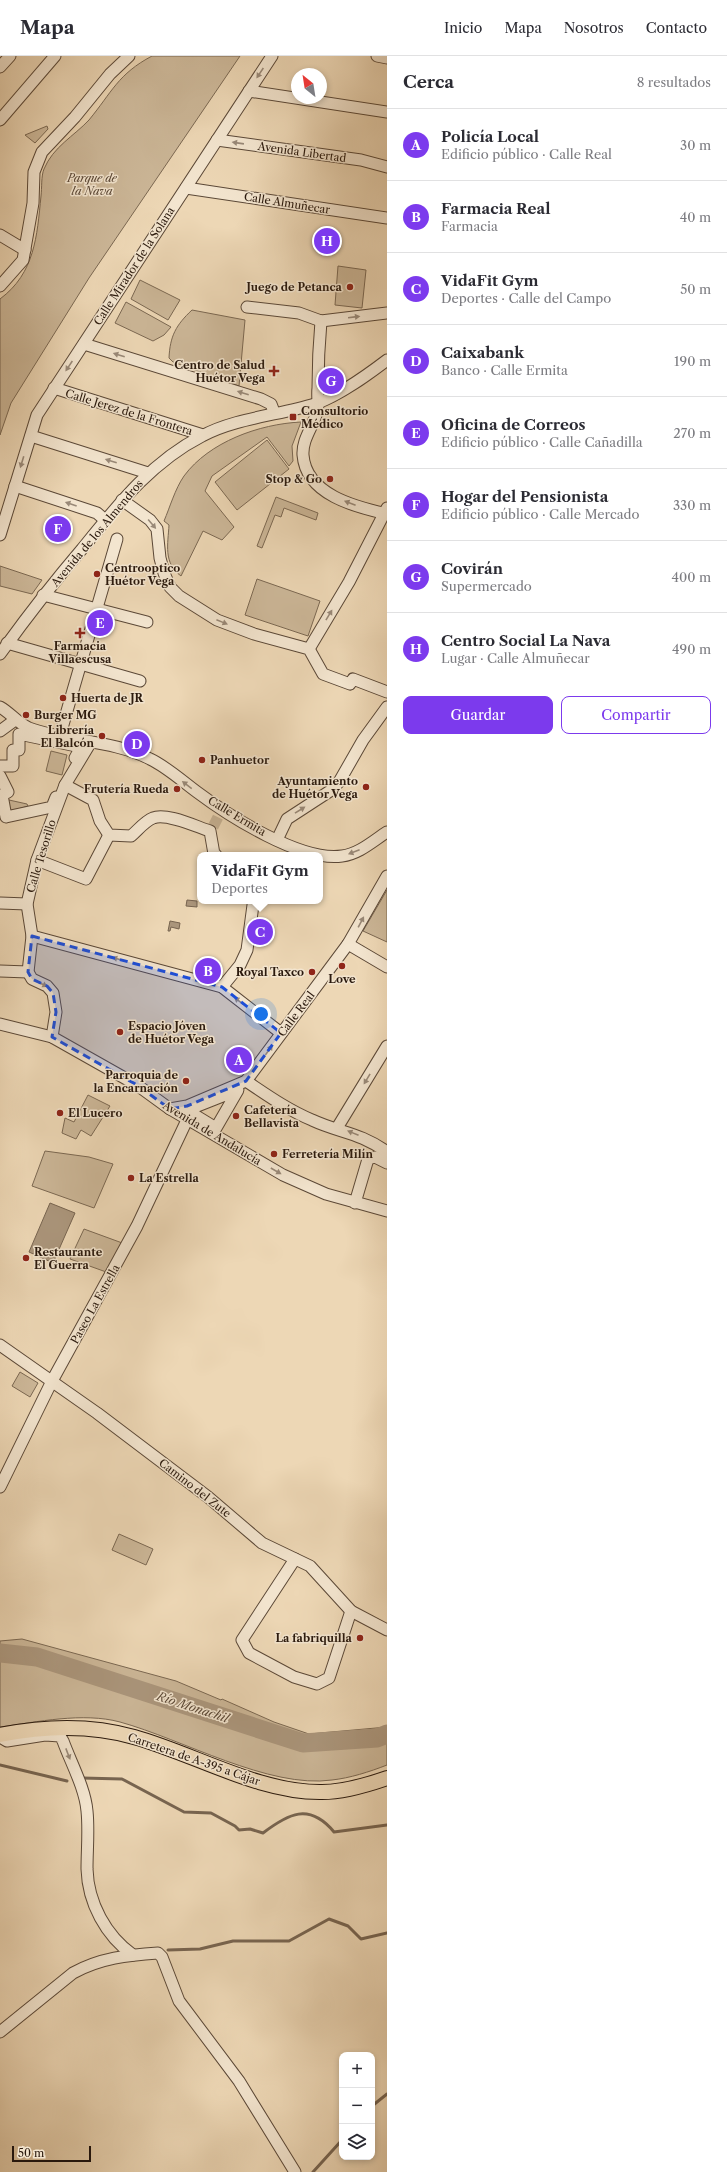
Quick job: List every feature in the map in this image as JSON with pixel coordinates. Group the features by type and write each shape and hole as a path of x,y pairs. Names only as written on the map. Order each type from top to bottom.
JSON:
{"main road":[{"name":"Carretera de A-395 a Cájar","path":"0,1736 32,1729 60,1727 102,1730 141,1739 278,1787 330,1791 366,1785 387,1778"}],"street":[{"path":"0,67 10,56"},
{"path":"0,120 55,56"},
{"path":"0,286 23,260 33,203 34,172 39,158 47,146 75,117 110,74 129,56"},
{"name":"Calle Mirador de la Solana","path":"0,535 3,515 15,486 37,415 272,56"},
{"path":"377,56 387,58"},
{"path":"249,91 387,112"},
{"name":"Avenida Libertad","path":"217,140 361,160 387,167"},
{"name":"Calle Almuñecar","path":"186,188 387,218"},
{"path":"0,235 25,250"},
{"path":"247,307 299,313 321,321 387,313"},
{"path":"309,649 349,582 386,512 367,509 334,497 318,486 307,470 303,455 306,436 318,411 317,403 321,321"},
{"path":"84,344 261,399 271,404 274,412"},
{"name":"Avenida de los Almendros","path":"0,654 43,595 122,500 148,472 181,448 203,435 274,412 317,403 335,395 387,360"},
{"name":"Calle Jerez de la Frontera","path":"54,388 203,435"},
{"path":"30,436 148,472"},
{"path":"15,486 97,513 105,520"},
{"path":"122,500 150,520 157,529 160,558 164,573 170,587 179,596 217,620 254,634 309,649 323,674 350,684 352,679 387,692"},
{"path":"60,734 117,539"},
{"path":"43,595 147,622"},
{"path":"7,644 80,663 140,681"},
{"name":"Calle Ermita","path":"0,707 15,720 31,728 91,742 150,759 221,812 278,840 309,852"},
{"path":"278,840 287,819 330,791 339,782 363,740 387,707"},
{"path":"0,731 15,720"},
{"path":"0,766 13,766 13,750 19,750 19,734 81,747 60,784 52,807 6,817 2,795 8,792 0,776"},
{"name":"Calle Tesorillo","path":"28,972 32,936 27,904 37,860 65,785 91,742"},
{"path":"65,785 93,800 100,821 109,836"},
{"path":"109,836 131,836 152,818 159,816 211,829 214,852"},
{"name":"Calle Ermita","path":"323,855 342,856 358,851 387,832"},
{"path":"37,860 86,879 109,836"},
{"name":"Calle Real","path":"246,1081 348,944 387,876"},
{"path":"0,903 27,904"},
{"path":"222,987 240,965 247,950 253,906"},
{"path":"32,936 222,987 281,1033"},
{"path":"348,944 387,966"},
{"path":"0,971 28,972 32,979 47,986 53,993 56,1012 52,1037"},
{"name":"Avenida de Andalucía","path":"0,1024 52,1037 137,1085 187,1120 283,1175 326,1194 387,1211"},
{"path":"337,1128 387,1046"},
{"path":"170,1109 187,1106 246,1081 289,1109 313,1121 372,1141 387,1152"},
{"name":"Paseo La Estrella","path":"0,1487 52,1381 137,1226 187,1120"},
{"path":"355,1203 368,1159 375,1157 387,1163"},
{"name":"Camino del Zute","path":"0,1344 208,1497 262,1543 310,1566 351,1610 387,1630"},
{"path":"295,1559 242,1640 250,1653 294,1677 317,1684 329,1678 351,1610"},
{"path":"0,1736 7,1742 45,1736 60,1736 81,1787 87,1810 87,1871 94,1901 109,1934 122,1947 133,1955"},
{"path":"0,2032 73,1973 97,1962 133,1955 158,1953 162,1957 179,2001 192,2022 239,2081 295,2172"}],"highlighted area":[{"path":"32,936 222,987 281,1033 246,1081 187,1106 170,1109 137,1085 52,1037 56,1012 53,993 47,986 32,979 28,972"}],"green space":[{"name":"Parque de la Nava","path":"152,56 240,56 89,278 11,403 0,435 0,299 12,289 21,278 32,253 38,225 44,169 58,148 89,120 116,84 140,63"},
{"path":"47,126 48,129 35,143 25,135"},
{"name":"Juego de Petanca","path":"338,266 366,270 362,308 335,305"},
{"path":"140,280 180,300 168,320 131,299"},
{"path":"126,302 171,327 164,335 153,341 115,323"},
{"path":"192,310 245,320 239,386 173,362 169,358 172,337 178,326"},
{"path":"301,422 292,446 293,461 289,466 267,437 212,476 205,491 234,527 222,540 203,531 181,576 175,571 169,559 169,525 164,521 175,492 184,476 194,464 207,454 221,444 236,437 269,426"},
{"path":"267,440 289,469 237,510 215,482"},
{"path":"276,497 318,513 316,520 284,508 281,517 275,515 262,548 257,546"},
{"path":"0,566 42,580 32,594 0,586"},
{"path":"257,579 320,601 308,636 245,615"},
{"path":"51,751 67,755 62,775 46,771"},
{"path":"9,800 27,804 28,806 8,812 6,802"},
{"path":"387,890 387,942 363,931"},
{"path":"88,1095 110,1106 91,1136 81,1130 76,1139 62,1133 65,1118 74,1122"},
{"path":"45,1151 89,1157 113,1164 94,1208 32,1186"},
{"path":"84,1229 125,1244 109,1273 70,1259"},
{"path":"20,1372 38,1383 30,1397 12,1386"},
{"path":"119,1534 153,1549 146,1565 112,1550"},
{"path":"22,1639 176,1681 274,1722 309,1734 387,1727 387,1765 346,1778 307,1781 281,1777 254,1770 144,1730 106,1719 60,1719 0,1727 0,1641"}],"shaded area":[{"path":"187,900 197,901 197,907 186,906"},
{"path":"170,921 180,923 179,929 171,927 170,931 168,931"},
{"path":"50,1203 75,1213 53,1263 29,1252"}],"waterway":[{"name":"Río Monachil","path":"0,1653 37,1657 303,1743 377,1738 387,1734"},
{"path":"0,1765 67,1781"},
{"path":"82,1778 122,1779 184,1812 211,1813 235,1826 239,1830 250,1829 263,1833 290,1816 298,1814 307,1814 316,1817 334,1832 387,1825"},
{"path":"168,1950 200,1949 233,1941 289,1941 329,1919 348,1926 361,1939 387,1933"},
{"path":"375,2104 387,2094"},
{"path":"313,2172 339,2143"}],"tunnel":[{"path":"213,827 219,815"}],"place":[{"name":"Centro Social La Nava","path":"327,241"},
{"name":"Juego de Petanca","path":"350,287"},
{"name":"Centro de Salud Huétor Vega","path":"274,371"},
{"name":"Covirán","path":"331,381"},
{"name":"Consultorio Médico","path":"293,417"},
{"name":"Stop & Go","path":"330,479"},
{"name":"Hogar del Pensionista","path":"58,529"},
{"name":"Centrooptico Huétor Vega","path":"97,574"},
{"name":"Oficina de Correos","path":"100,623"},
{"name":"Farmacia Villaescusa","path":"80,633"},
{"name":"Huerta de JR","path":"63,698"},
{"name":"Burger MG","path":"26,715"},
{"name":"Librería El Balcón","path":"102,736"},
{"name":"Caixabank","path":"137,744"},
{"name":"Panhuetor","path":"202,760"},
{"name":"Ayuntamiento de Huétor Vega","path":"366,787"},
{"name":"Frutería Rueda","path":"177,789"},
{"name":"VidaFit Gym","path":"260,932"},
{"name":"Love","path":"342,966"},
{"name":"Farmacia Real","path":"208,971"},
{"name":"Royal Taxco","path":"312,972"},
{"name":"Espacio Jóven de Huétor Vega","path":"120,1032"},
{"name":"Policía Local","path":"239,1060"},
{"name":"Parroquia de la Encarnación","path":"186,1081"},
{"name":"El Lucero","path":"60,1113"},
{"name":"Cafetería Bellavista","path":"236,1116"},
{"name":"Ferretería Milín","path":"274,1154"},
{"name":"La Estrella","path":"131,1178"},
{"name":"Restaurante El Guerra","path":"26,1258"},
{"name":"La fabriquilla","path":"360,1638"}]}
